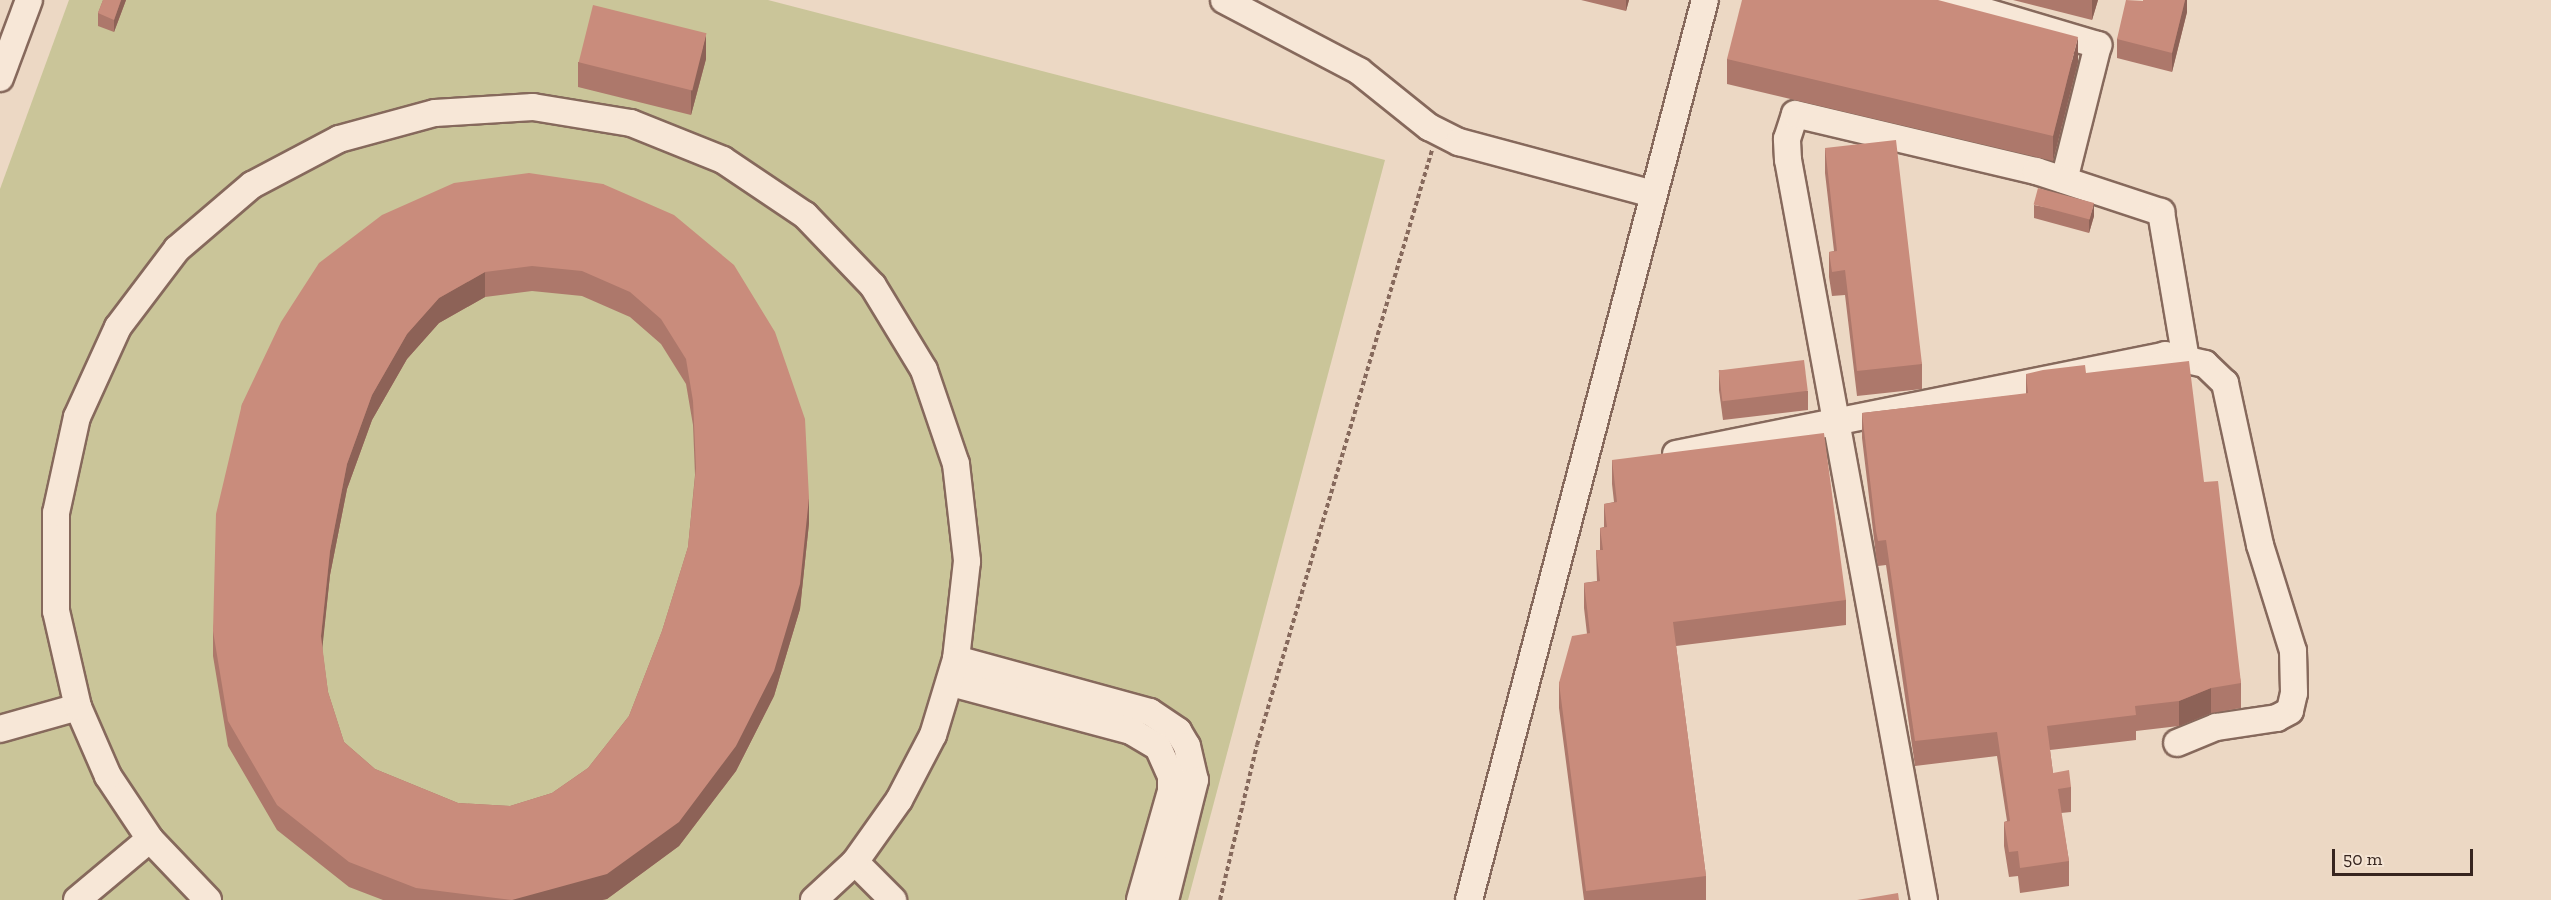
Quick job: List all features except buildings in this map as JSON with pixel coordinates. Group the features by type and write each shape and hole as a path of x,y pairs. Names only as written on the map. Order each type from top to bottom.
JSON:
{"street":[{"path":"0,78 29,0"},
{"path":"1224,0 1359,71 1439,133 1491,153 1653,195"},
{"path":"1469,900 1705,0"},
{"path":"1946,0 2098,45 2064,180"},
{"path":"208,900 150,839 108,776 78,707 57,611 58,502 77,417 118,327 177,249 252,185 339,139 435,113 533,107 631,123 723,160 805,215 873,286 924,370 956,464 967,561 954,671 933,735 899,800 855,862 814,900"},
{"path":"1924,900 1788,160 1787,139 1795,114 2064,180 2161,212 2186,360"},
{"path":"1652,459 2165,355 2205,364 2225,383 2260,545 2293,651 2294,693 2290,711 2277,718 2216,727 2177,743"},
{"path":"954,671 1131,731 1158,747 1171,776 1171,791 1140,900"},
{"path":"954,671 1150,712 1178,731 1187,746 1195,780 1165,900"},
{"path":"0,729 78,707"},
{"path":"77,900 150,839"},
{"path":"855,862 893,900"}],"path":[{"path":"1220,900 1257,745 1419,187 1439,133"}],"shaded area":[{"path":"69,0 768,0 1385,160 1188,900 0,900 0,189"}]}
